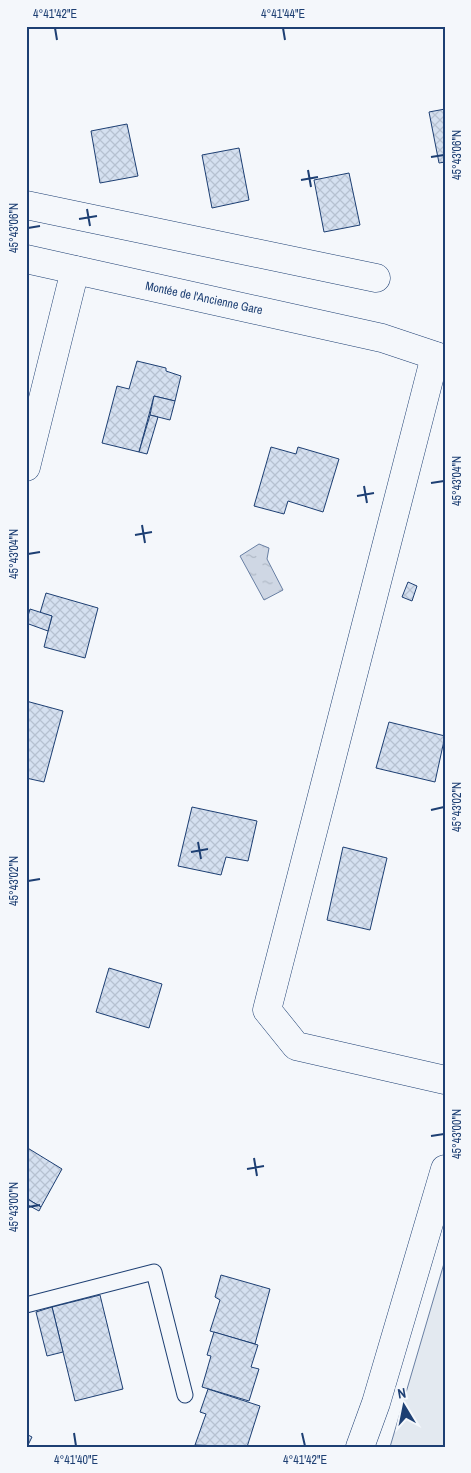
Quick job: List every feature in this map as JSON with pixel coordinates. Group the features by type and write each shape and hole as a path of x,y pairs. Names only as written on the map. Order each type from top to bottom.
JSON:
{"street":[{"path":"26,205 376,278"},
{"name":"Montée de l'Ancienne Gare","path":"26,259 442,352"},
{"path":"26,467 75,270"},
{"path":"442,352 267,1010 296,1046 445,1080"},
{"path":"360,1447 376,1404 445,1169"}],"lane":[{"path":"26,1305 154,1272 185,1395"}],"shaded area":[{"path":"445,1260 445,1447 390,1447"}],"water":[{"path":"259,544 269,548 267,559 283,590 264,600 240,556"}],"building":[{"path":"445,109 445,162 439,163 429,112"},
{"path":"127,124 138,176 100,183 91,131"},
{"path":"239,148 249,200 212,208 202,155"},
{"path":"349,173 360,225 324,232 314,180"},
{"path":"137,361 166,368 166,371 181,376 175,401 154,396 139,452 102,443 117,386 129,389"},
{"path":"154,396 175,401 170,420 150,415"},
{"path":"150,415 158,417 147,454 139,452"},
{"path":"271,447 296,454 298,447 339,459 323,512 288,501 284,514 254,506"},
{"path":"408,582 417,586 412,601 402,597"},
{"path":"46,593 98,608 85,658 44,647 52,616 40,613"},
{"path":"30,609 52,616 48,631 26,623"},
{"path":"26,701 63,711 44,782 26,778"},
{"path":"389,722 445,736 435,782 376,768"},
{"path":"192,807 257,821 248,861 226,857 221,875 178,866"},
{"path":"343,847 387,858 370,930 327,920"},
{"path":"109,968 162,984 149,1028 96,1012"},
{"path":"26,1147 62,1169 41,1207 26,1198"},
{"path":"26,1198 41,1207 39,1211 26,1204"},
{"path":"221,1275 270,1289 255,1344 210,1331 220,1300 215,1297"},
{"path":"100,1295 123,1389 75,1401 52,1307"},
{"path":"52,1307 63,1352 47,1356 36,1312"},
{"path":"214,1332 258,1345 251,1367 259,1369 249,1401 202,1387 211,1356 207,1355"},
{"path":"208,1389 260,1406 247,1447 195,1445 206,1414 200,1412"},
{"path":"26,1434 32,1437 27,1447 26,1447"}]}
